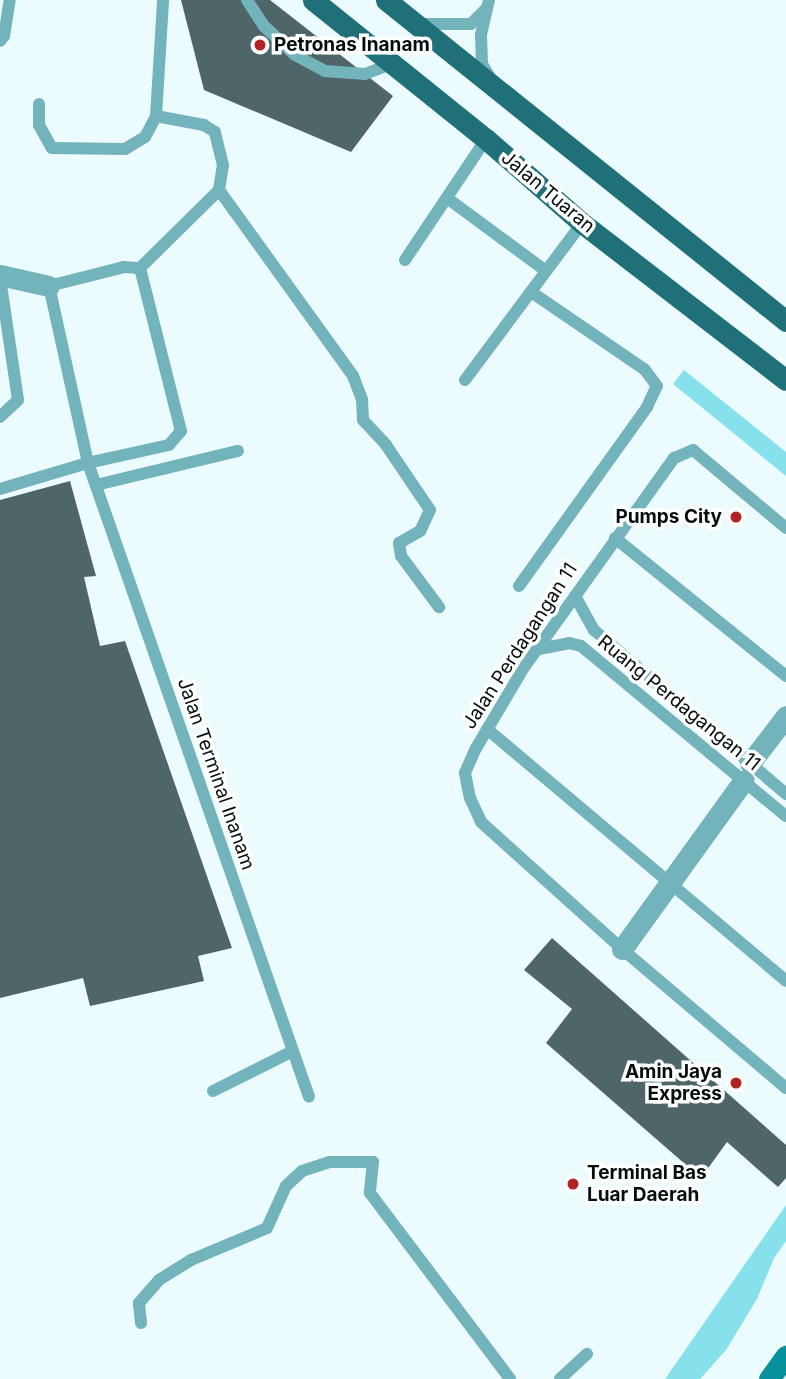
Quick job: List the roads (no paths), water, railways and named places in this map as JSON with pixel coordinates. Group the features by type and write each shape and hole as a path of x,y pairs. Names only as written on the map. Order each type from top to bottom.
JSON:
{"main road":[{"name":"Jalan Tuaran","path":"313,0 486,139 582,223 786,380"},
{"path":"386,0 786,321"}],"street":[{"path":"0,276 50,286"},
{"path":"622,949 786,716"},
{"path":"769,1379 786,1356"}],"lane":[{"path":"0,41 4,36 10,0"},
{"path":"39,104 39,125 52,148 125,149 145,137 156,116 163,0"},
{"path":"247,0 264,26 295,55 325,71 365,74 393,63"},
{"path":"416,24 471,24 488,4"},
{"path":"488,4 481,35 482,64 497,88"},
{"path":"50,286 124,267 140,268 219,190 223,165 215,132 204,125 156,116"},
{"path":"405,260 486,139"},
{"path":"219,190 353,376 362,400 363,420 386,445 430,510 420,531 399,544 401,556 439,607"},
{"path":"447,198 547,271"},
{"path":"466,380 582,223"},
{"path":"0,489 88,463 169,445 181,431 140,268"},
{"path":"0,276 18,400 0,417"},
{"name":"Jalan Terminal Inanam","path":"50,286 88,463 309,1097"},
{"path":"519,586 647,407 657,386 644,369 531,292"},
{"name":"Jalan Perdagangan 11","path":"786,528 693,450 674,458 539,649 487,729 466,774 470,798 481,822 622,949 786,1088"},
{"path":"96,485 238,451"},
{"path":"615,538 786,676"},
{"name":"Ruang Perdagangan 11","path":"575,596 594,630 747,772 786,816"},
{"name":"Ruang Perdagangan 11","path":"539,649 569,643 581,646 747,772 786,794"},
{"path":"487,729 786,981"},
{"path":"213,1091 293,1051"},
{"path":"141,1323 139,1303 159,1280 191,1260 267,1228 286,1186 302,1171 330,1162 373,1162 370,1193 510,1379"},
{"path":"560,1379 587,1354"}],"water":[{"path":"684,370 786,452 786,476 673,384"},
{"path":"786,1205 786,1241 774,1258 757,1299 726,1350 700,1379 665,1379"}],"place":[{"name":"Petronas Inanam","path":"260,45"},
{"name":"Pumps City","path":"736,517"},
{"name":"Amin Jaya Express","path":"736,1083"},
{"name":"Terminal Bas Luar Daerah","path":"573,1184"}]}
